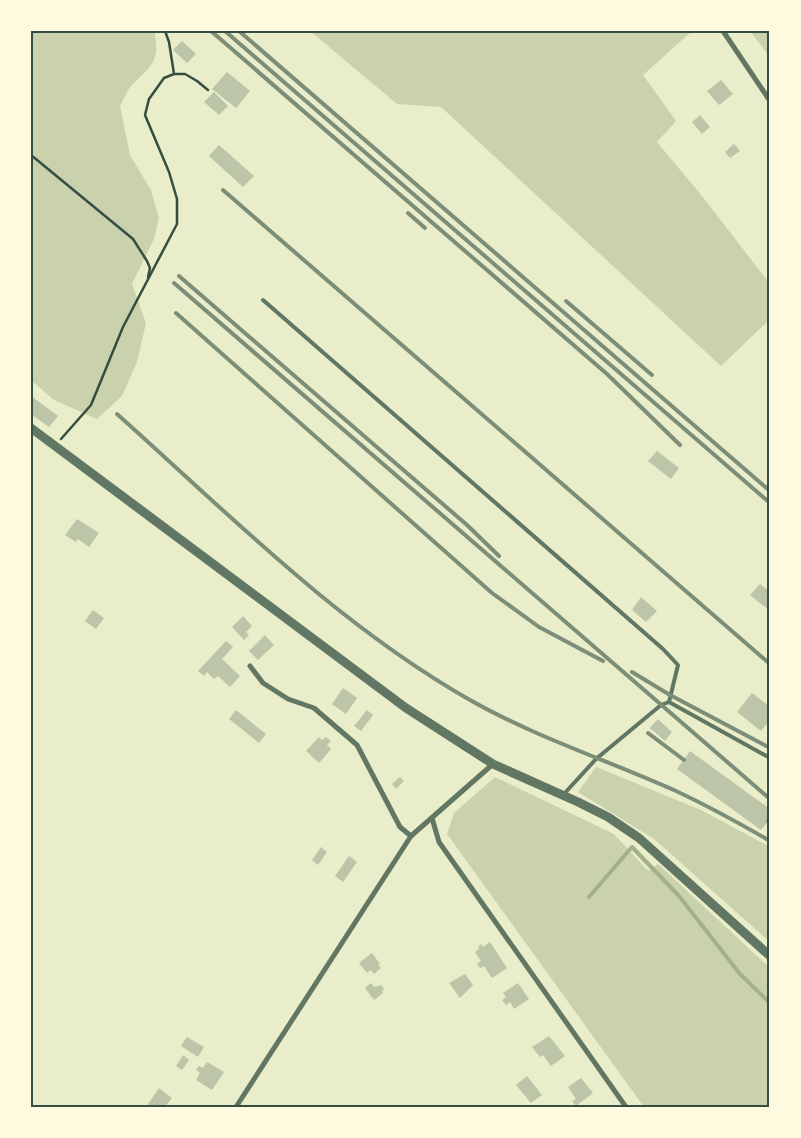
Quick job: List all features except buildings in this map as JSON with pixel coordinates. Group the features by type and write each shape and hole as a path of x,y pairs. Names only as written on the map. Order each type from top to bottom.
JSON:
{"street":[{"path":"723,31 770,101"},
{"path":"31,428 406,708 494,764 608,817 639,838 770,956"},
{"path":"250,666 263,683 288,699 314,708 357,744 400,827 411,836"},
{"path":"236,1107 411,836 494,764"},
{"path":"432,818 439,842 626,1107"}],"lane":[{"path":"263,300 663,649 678,665 670,702"},
{"path":"563,795 596,759 661,705 670,702 770,758"}],"path":[{"path":"165,31 174,74"},
{"path":"55,445 91,405 123,327 177,224 177,199 169,172 145,115 149,99 164,78 174,74 185,74 208,90"},
{"path":"31,155 133,239 150,268 148,281"}],"green space":[{"path":"31,31 154,31 156,41 153,62 130,87 120,106 130,155 151,190 159,218 154,239 132,284 146,323 137,362 122,396 97,419 54,400 31,380"},
{"path":"310,31 692,31 643,75 676,121 657,142 702,196 770,284 770,319 721,366 441,107 397,104"},
{"path":"750,31 770,31 770,57"},
{"path":"596,767 701,810 770,847 770,942 654,839 578,792"},
{"path":"495,777 614,834 648,871 658,864 770,968 770,1107 644,1107 447,834 454,813"}],"waterway":[{"path":"589,897 632,847 679,896 740,974 770,1003"}],"railway":[{"path":"211,31 607,374 680,445"},
{"path":"225,31 770,503"},
{"path":"239,31 770,491"},
{"path":"223,190 770,664"},
{"path":"408,213 425,228"},
{"path":"179,276 467,525 499,556"},
{"path":"174,283 770,799"},
{"path":"566,301 652,375"},
{"path":"176,313 492,593 539,627 603,661"},
{"path":"117,414 286,566 330,603 421,670 495,713 546,737 676,791 770,841"},
{"path":"632,672 670,695 770,748"},
{"path":"648,733 684,760"}]}
